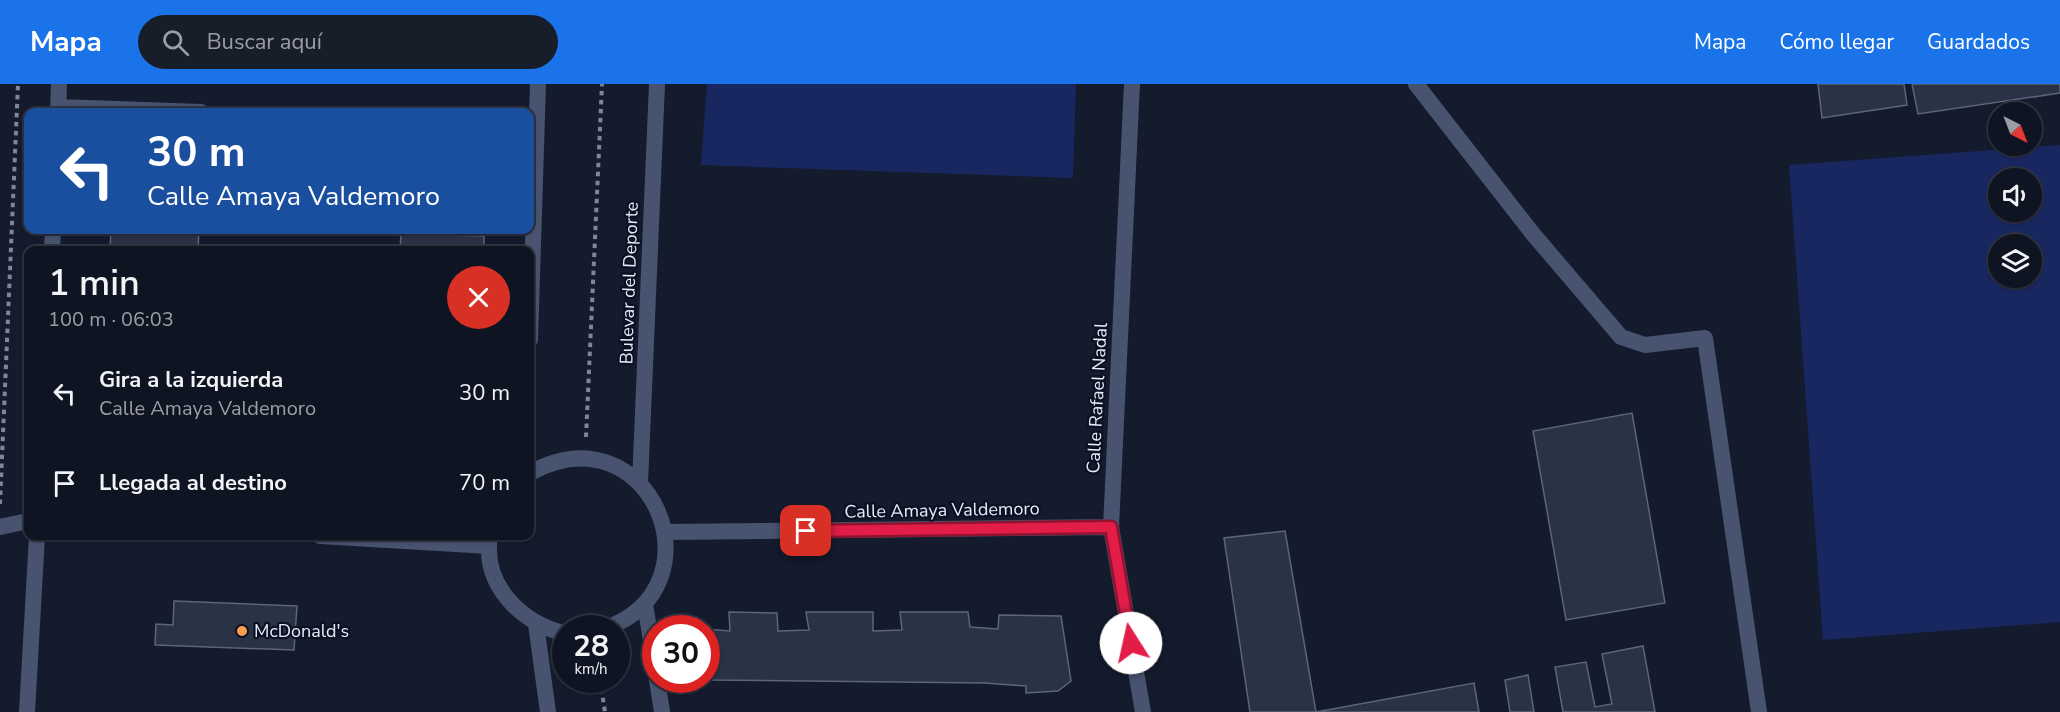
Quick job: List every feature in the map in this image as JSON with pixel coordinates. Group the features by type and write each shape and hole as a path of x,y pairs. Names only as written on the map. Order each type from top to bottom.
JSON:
{"street":[{"path":"58,108 59,84"},
{"path":"534,117 538,84"},
{"name":"Bulevar del Deporte","path":"640,483 657,84"},
{"name":"Calle Rafael Nadal","path":"1132,84 1111,527 1143,712"},
{"path":"1416,84 1533,234 1621,337 1645,345 1705,338 1759,712"},
{"path":"534,471 548,463 572,458 597,460 620,469 640,483 656,506 665,532 665,557 658,582 645,604 630,616"},
{"path":"0,526 24,522"},
{"name":"Calle Amaya Valdemoro","path":"665,532 1111,527"},
{"path":"27,712 37,540"},
{"path":"456,540 490,541 492,570 501,592 517,610 536,624 552,629"},
{"path":"645,604 647,615"},
{"path":"536,624 548,712"},
{"path":"659,693 662,712"}],"path":[{"path":"0,504 18,84"},
{"name":"Bulevar del Deporte","path":"586,443 602,84"},
{"path":"602,693 605,712"}],"shaded area":[{"path":"707,84 1076,84 1073,178 701,165"},
{"path":"2060,145 2060,622 1823,640 1789,165 1988,150 1988,156 2042,156 2042,146"}],"building":[{"path":"1818,84 1904,84 1907,105 1822,118"},
{"path":"1912,84 2060,84 2060,93 1918,114"},
{"path":"111,234 199,234 198,246 110,246"},
{"path":"401,234 484,236 484,246 400,246"},
{"path":"1632,413 1665,603 1566,620 1533,431"},
{"path":"1285,531 1316,712 1250,712 1224,538"},
{"path":"174,601 297,606 294,650 155,645 156,624 173,625"},
{"path":"729,612 777,613 778,631 809,630 806,612 873,612 873,631 902,630 900,612 968,612 970,627 998,629 999,615 1061,616 1071,681 1058,691 1026,693 1026,686 985,683 720,680 720,630 730,631"},
{"path":"1643,646 1655,712 1563,712 1555,667 1586,662 1595,707 1612,704 1602,654"},
{"path":"1528,675 1534,712 1510,712 1505,680"},
{"path":"1474,683 1479,712 1316,712"}],"place":[{"name":"McDonald's","path":"242,631"}],"route":[{"path":"806,531 1111,527 1131,643"}]}
